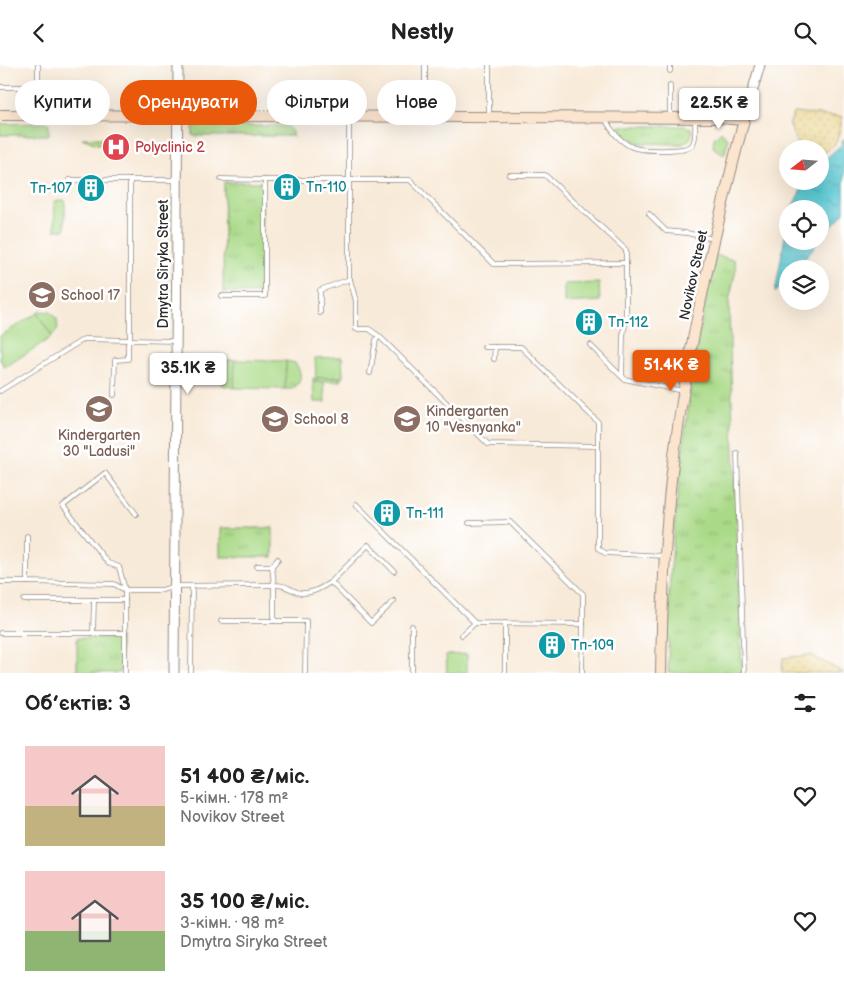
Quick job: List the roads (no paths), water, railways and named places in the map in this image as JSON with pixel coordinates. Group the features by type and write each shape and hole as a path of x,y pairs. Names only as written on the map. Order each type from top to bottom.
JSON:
{"main road":[{"path":"0,115 15,115"},
{"path":"456,117 720,117 744,120"},
{"name":"Novikov Street","path":"661,673 665,556 671,481 683,391 714,239 744,120"}],"street":[{"name":"Dmytra Siryka Street","path":"178,65 178,80"},
{"name":"Novikov Street","path":"744,120 760,65"},
{"name":"Dmytra Siryka Street","path":"174,673 177,125"}],"lane":[{"path":"38,65 38,80"},
{"path":"489,65 489,117"},
{"path":"670,65 670,71"},
{"path":"425,80 425,67 432,69"},
{"path":"670,85 670,118"},
{"path":"0,87 15,87"},
{"path":"605,118 611,131 632,147 683,150 690,147 694,142 695,118"},
{"path":"349,125 350,279 356,301 356,329 369,329 379,336 488,444 598,446"},
{"path":"509,175 545,175 626,250 626,318 623,336 622,375 624,379"},
{"path":"221,179 410,180 494,264 626,263"},
{"path":"68,180 177,180"},
{"path":"114,395 115,359 128,359 128,344 130,340 130,180"},
{"path":"221,296 265,296 265,180"},
{"path":"649,214 666,231 714,239"},
{"path":"320,313 320,290 350,279"},
{"path":"370,373 376,340 379,336"},
{"path":"0,391 84,339 176,341"},
{"path":"590,345 624,379 683,391"},
{"path":"484,347 522,347 598,422 598,548 605,553 665,556"},
{"path":"494,359 496,347"},
{"path":"737,453 744,673"},
{"path":"125,673 125,590 122,572 119,567 108,563 63,506 105,473 136,514"},
{"path":"356,504 475,623"},
{"path":"469,523 510,522 583,593 582,673"},
{"path":"26,537 27,582"},
{"path":"0,582 114,584 125,590 162,590 175,586 284,585 298,592 318,591 368,545 394,571"},
{"path":"257,566 272,565 278,559"},
{"path":"272,565 274,621"},
{"path":"330,581 371,623 394,601"},
{"path":"191,673 192,586"},
{"path":"24,600 125,600"},
{"path":"93,633 94,600"},
{"path":"221,621 306,621 306,673"},
{"path":"280,621 280,628"},
{"path":"462,635 475,623 583,624"},
{"path":"504,673 505,623"},
{"path":"412,626 412,673"},
{"path":"0,633 125,633"}],"water":[{"path":"844,139 844,212 829,230 829,200 796,200 801,190 829,190 829,156 841,145"},
{"path":"783,250 812,250 803,260 781,260"},
{"path":"779,270 779,288 775,293"}],"place":[{"name":"Polyclinic 2","path":"116,147"},
{"name":"Тп-110","path":"287,187"},
{"name":"Тп-107","path":"91,188"},
{"name":"School 17","path":"42,295"},
{"name":"Тп-112","path":"589,322"},
{"name":"Kindergarten 30 \"Ladusi\"","path":"99,409"},
{"name":"School 8","path":"275,419"},
{"name":"Kindergarten 10 \"Vesnyanka\"","path":"407,419"},
{"name":"Тп-111","path":"387,513"},
{"name":"Тп-109","path":"552,645"}]}
